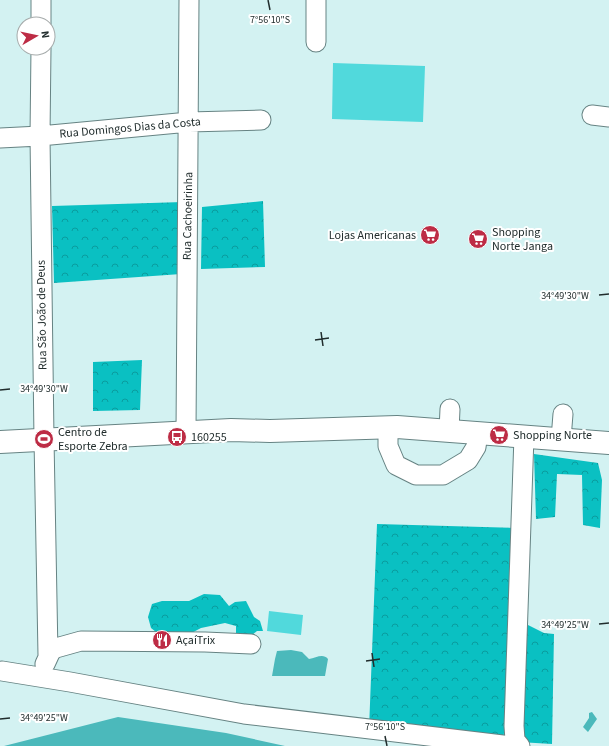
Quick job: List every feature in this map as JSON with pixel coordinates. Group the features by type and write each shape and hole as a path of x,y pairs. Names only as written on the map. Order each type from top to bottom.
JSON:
{"main road":[{"path":"0,442 231,430 270,431 388,428 524,436 609,443"}],"street":[{"path":"41,0 41,16"},
{"name":"Rua Cachoeirinha","path":"186,432 189,0"},
{"path":"316,0 316,42"},
{"name":"Rua São João de Deus","path":"41,56 40,136 48,655"},
{"name":"Rua Domingos Dias da Costa","path":"0,138 40,136 189,122 261,120"},
{"path":"449,431 450,409"},
{"path":"561,439 563,414"},
{"path":"388,428 388,446 396,465 416,475 443,475 468,460 476,447 478,433"},
{"path":"520,746 515,740 514,726 524,436"},
{"path":"1,671 36,670 43,667 48,661 48,655 51,651 56,648 81,641 251,644"},
{"path":"1,671 244,714 512,746"}],"green space":[{"path":"263,201 265,267 201,269 202,207"},
{"path":"183,202 181,274 54,283 52,206"},
{"path":"142,360 140,410 93,411 93,362"},
{"path":"534,454 598,463 602,480 600,528 583,525 582,475 557,474 555,517 536,519"},
{"path":"377,524 519,528 503,746 369,729"},
{"path":"204,594 220,595 229,606 235,602 246,601 254,617 260,621 263,631 257,631 252,635 236,634 236,626 225,623 201,628 180,639 161,636 151,628 148,617 152,604 162,601 189,601"},
{"path":"528,625 544,633 554,634 552,744 519,742 523,641"}],"shaded area":[{"path":"333,63 425,66 423,122 332,119"},
{"path":"269,611 303,615 301,635 267,631"},
{"path":"291,650 302,652 309,659 322,656 326,657 328,659 325,676 272,676 277,651"},
{"path":"592,712 597,719 588,732 583,727 589,718 589,713"},
{"path":"118,717 226,733 285,746 4,746"}],"place":[{"name":"Lojas Americanas","path":"430,235"},
{"name":"Shopping Norte Janga","path":"478,239"},
{"name":"Shopping Norte","path":"499,435"},
{"name":"160255","path":"177,437"},
{"name":"Centro de Esporte Zebra","path":"44,439"},
{"name":"AçaíTrix","path":"162,640"}]}
